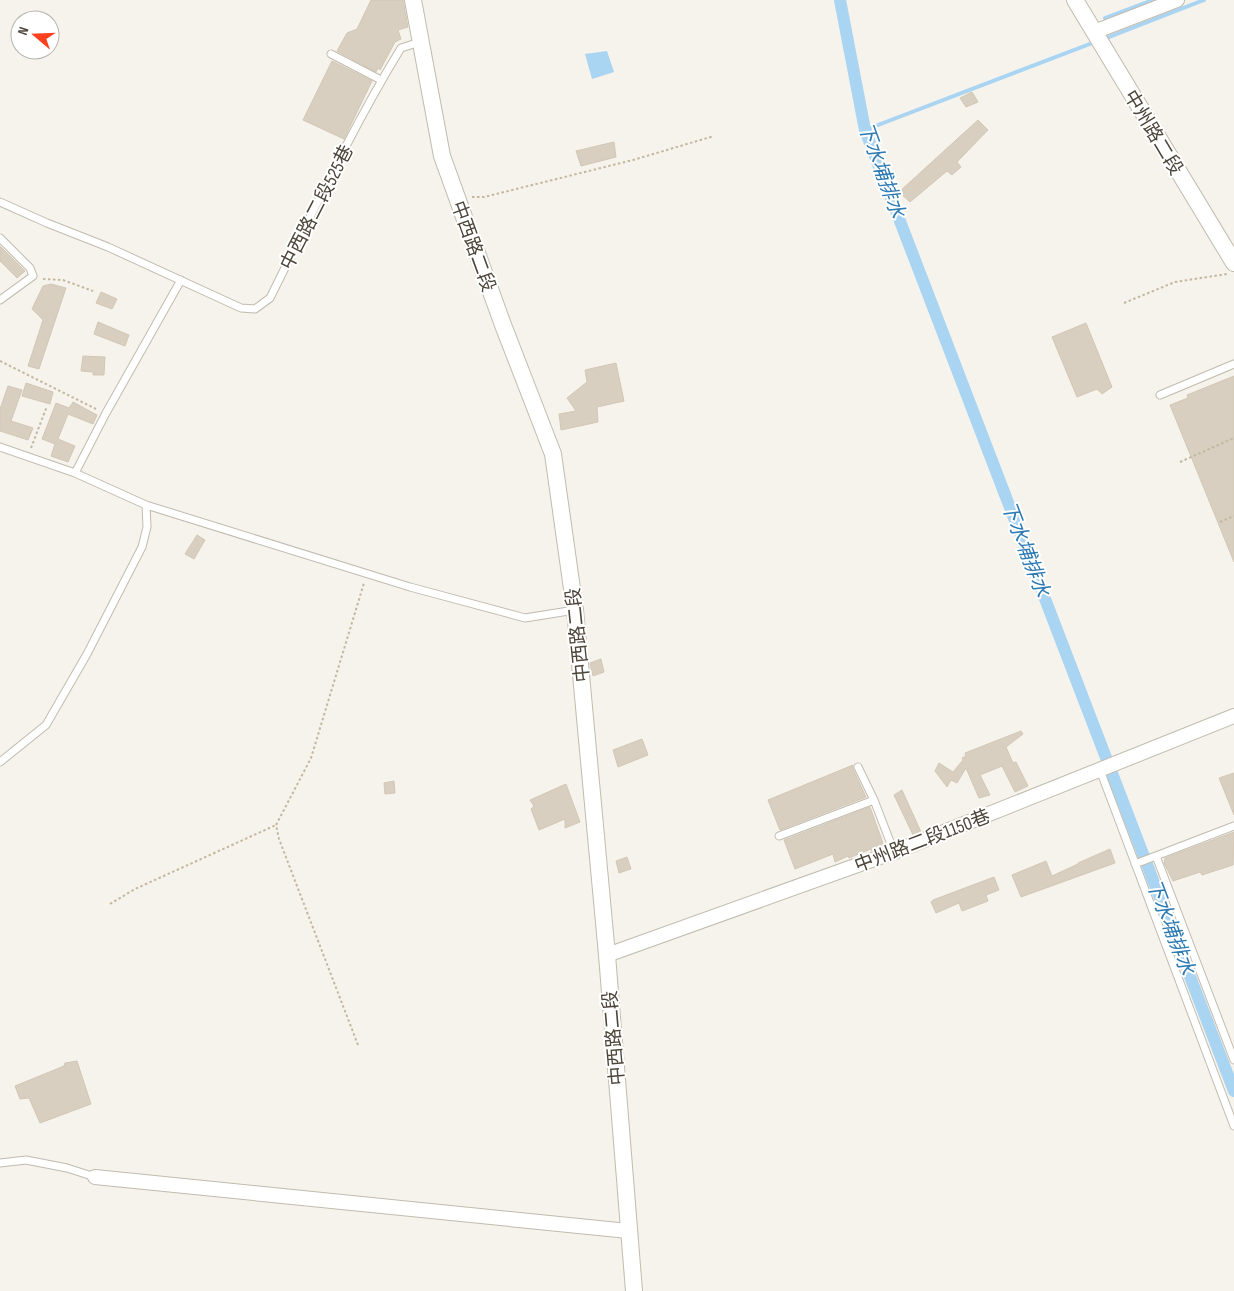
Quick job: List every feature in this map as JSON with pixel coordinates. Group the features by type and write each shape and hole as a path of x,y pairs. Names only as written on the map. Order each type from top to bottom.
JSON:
{"street":[{"name":"中西路二段","path":"412,0 442,156 553,454 575,610 607,954 634,1291"},
{"name":"中州路二段","path":"1075,0 1234,263"},
{"path":"1094,32 1177,0"},
{"name":"中州路二段1150巷","path":"607,954 894,852 1234,716"},
{"path":"94,1177 628,1231"}],"lane":[{"name":"中西路二段525巷","path":"0,202 108,247 241,308 256,309 270,298 381,80 401,48 420,42"},
{"path":"331,54 381,80"},
{"path":"0,238 30,268 33,276 0,300"},
{"path":"75,473 106,413 181,280"},
{"path":"1160,395 1234,364"},
{"path":"0,446 75,473 146,505 367,574 525,618 575,610"},
{"path":"0,762 46,725 78,670 142,548 147,528 146,505"},
{"path":"858,767 874,800 894,852"},
{"path":"1100,770 1234,1126"},
{"path":"779,836 874,800"},
{"path":"1135,864 1234,826"},
{"path":"1156,856 1234,1060"},
{"path":"0,1162 26,1160 67,1168 94,1177"}],"path":[{"path":"456,196 484,197 633,160 714,136"},
{"path":"1124,303 1175,282 1214,275 1234,274"},
{"path":"33,276 45,280 63,280 93,291"},
{"path":"0,361 79,402 106,413"},
{"path":"28,457 47,406"},
{"path":"1180,462 1234,438"},
{"path":"1220,522 1234,516"},
{"path":"110,904 135,889 276,826 311,758 367,574"},
{"path":"276,826 279,839 358,1045"}],"water":[{"path":"607,51 614,72 592,79 585,54"}],"building":[{"path":"371,0 403,0 408,27 398,30 401,39 395,42 380,70 378,68 376,72 337,51 347,33 357,29"},
{"path":"332,61 372,81 344,139 303,120"},
{"path":"972,92 978,102 966,107 960,98"},
{"path":"978,120 988,130 957,162 961,167 952,175 947,171 910,202 899,192"},
{"path":"614,142 616,157 581,166 576,151"},
{"path":"0,246 25,271 17,278 0,261"},
{"path":"51,284 66,288 39,369 28,366 43,320 32,309 43,286"},
{"path":"101,292 117,299 112,309 96,303"},
{"path":"98,322 129,335 125,346 94,334"},
{"path":"1086,323 1112,387 1102,394 1097,389 1077,397 1052,337"},
{"path":"83,356 105,357 104,375 93,375 93,372 81,371"},
{"path":"616,363 624,401 597,407 598,422 561,430 559,414 576,411 567,398 587,382 585,370"},
{"path":"1234,376 1234,562 1170,405 1188,398 1187,395"},
{"path":"26,383 53,392 50,404 22,396"},
{"path":"8,386 22,390 11,421 33,428 28,440 0,431 0,409"},
{"path":"73,402 97,415 93,424 68,414 58,439 75,446 68,462 51,456 55,444 42,439 56,403 69,408"},
{"path":"197,535 205,540 194,559 185,554"},
{"path":"601,659 604,672 593,676 590,663"},
{"path":"1021,731 1023,734 1006,747 1013,763 1016,762 1028,786 1015,792 1002,766 980,775 990,795 979,798 966,768 957,783 951,780 947,787 935,771 939,763 953,772 963,760 962,758 966,756 965,753"},
{"path":"642,739 648,755 618,767 613,750"},
{"path":"853,765 853,769 866,797 780,830 768,800"},
{"path":"1234,773 1234,815 1219,778"},
{"path":"394,781 395,793 385,794 384,783"},
{"path":"566,784 580,822 565,828 565,819 539,830 531,809 534,806 530,800"},
{"path":"902,790 921,832 913,835 894,795"},
{"path":"870,807 884,846 849,858 848,856 835,862 833,854 795,869 784,840"},
{"path":"1234,832 1233,865 1202,875 1200,872 1173,881 1164,863 1165,858"},
{"path":"1110,849 1115,863 1021,897 1012,875 1046,861 1052,876"},
{"path":"627,857 631,869 619,873 616,861"},
{"path":"994,877 999,890 986,895 988,901 962,911 959,903 936,913 931,902 933,900"},
{"path":"77,1061 91,1104 40,1123 29,1098 20,1099 15,1086 64,1066 65,1063"}],"waterway":[{"name":"下水埔排水","path":"840,0 865,130 1234,1091"},
{"path":"1105,18 1153,0"},
{"path":"1104,39 1204,0"},
{"path":"865,130 1095,42"}]}
